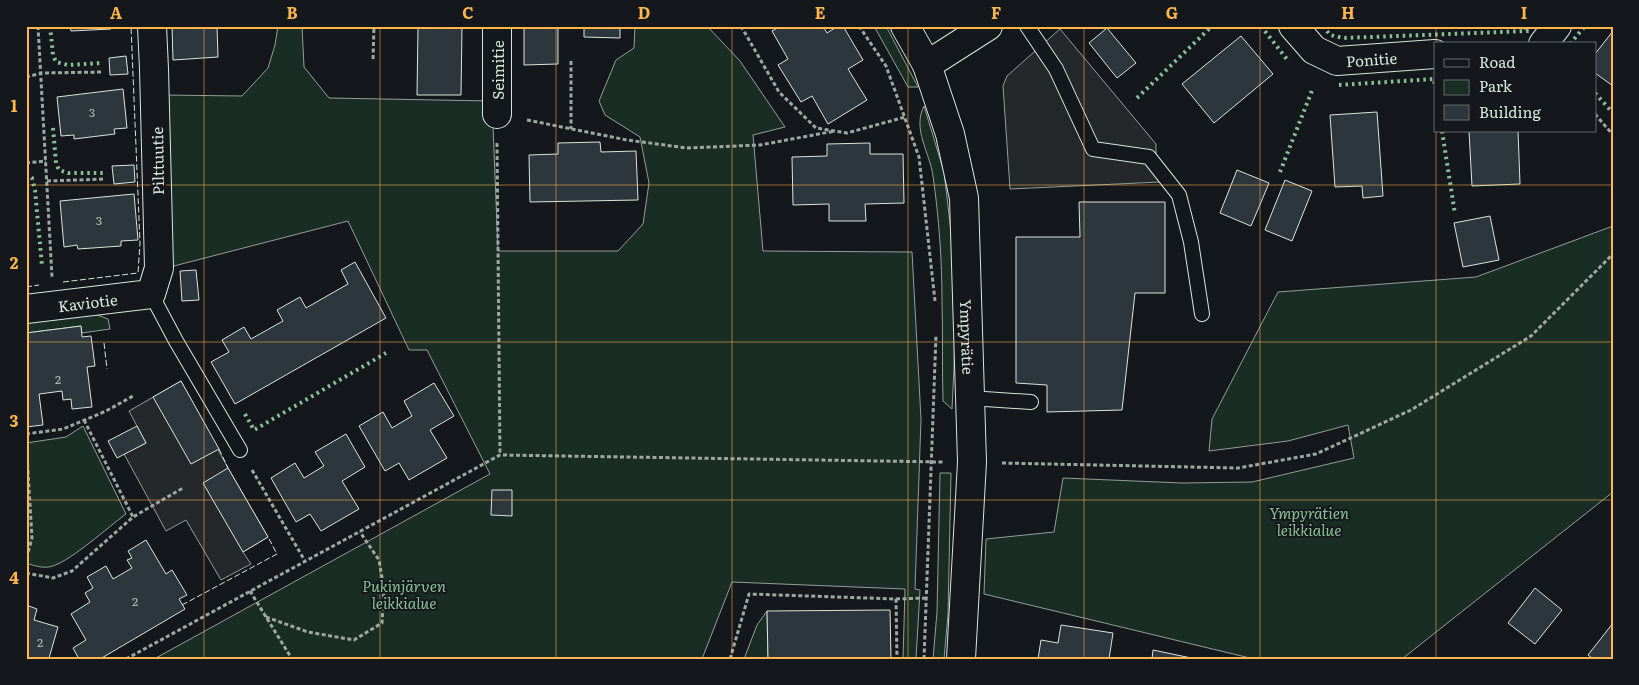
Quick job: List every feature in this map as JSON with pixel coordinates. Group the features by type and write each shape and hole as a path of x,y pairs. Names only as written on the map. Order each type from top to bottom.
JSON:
{"street":[{"name":"Pilttuutie","path":"151,294 159,268 152,26"},
{"name":"Seimitie","path":"497,26 497,114"},
{"name":"Ympyrätie","path":"905,26 926,65 950,134 964,198 972,462 961,659"},
{"path":"926,65 988,26"},
{"name":"Ponitie","path":"1293,26 1314,50 1337,61 1434,54"},
{"path":"1544,42 1557,26"},
{"name":"Kaviotie","path":"26,309 151,294"}],"lane":[{"path":"1027,26 1056,69 1093,149 1149,157 1179,195 1191,242 1202,314"},
{"path":"151,294 240,450"},
{"path":"970,398 1032,402"}],"path":[{"path":"38,26 54,305"},
{"path":"373,59 374,26"},
{"path":"741,26 779,92 816,128 847,133 905,117"},
{"path":"860,26 886,66 919,157 935,308"},
{"path":"571,61 571,129"},
{"path":"26,77 42,73 103,72"},
{"path":"500,455 497,114 627,140 687,148 760,145 835,131"},
{"path":"1596,115 1613,135"},
{"path":"26,163 46,161"},
{"path":"47,181 105,179"},
{"path":"126,659 500,455 1238,468 1316,454 1411,410 1531,336 1613,254"},
{"path":"924,659 936,327"},
{"path":"26,560 32,538 26,436 63,429 106,411 133,396"},
{"path":"84,420 134,517"},
{"path":"240,450 305,562"},
{"path":"26,573 53,578 72,571 134,517 183,488"},
{"path":"266,617 308,632 354,640 382,623 384,589 379,560 360,532"},
{"path":"250,591 292,659"},
{"path":"730,659 749,594 896,599 927,598"},
{"path":"896,599 897,659"}],"green space":[{"name":"Pukinjärven leikkialue","path":"278,26 302,26 304,67 329,98 492,101 498,251 618,251 643,224 649,183 640,137 605,115 599,101 616,60 634,48 635,26 707,26 740,61 785,127 753,135 763,251 912,252 921,419 915,589 920,590 916,659 903,659 905,589 732,582 702,659 154,659 490,474 427,350 409,350 348,221 170,267 164,95 242,96 268,68"},
{"path":"874,26 886,26 918,87 908,87"},
{"path":"924,106 944,172 951,232 955,300 952,409 943,401 940,239 933,176 921,132 920,123"},
{"name":"Ympyrätien leikkialue","path":"1613,226 1613,492 1402,659 1254,659 984,594 986,539 1054,532 1063,478 1182,483 1252,482 1354,458 1348,425 1288,441 1209,451 1212,419 1278,292 1476,277"},
{"path":"95,314 108,319 110,329 82,333 81,326 26,333 26,323"},
{"path":"83,426 126,514 80,550 53,566 36,566 26,563 26,443 66,437"},
{"path":"940,473 951,473 948,614 944,659 933,659 937,612"},
{"path":"767,611 768,659 744,659 757,625"}],"shaded area":[{"path":"1060,29 1156,144 1156,165 1160,182 1010,189 1003,86 1007,76"},
{"path":"181,381 268,537 243,552 251,564 221,580 186,520 166,531 124,454 146,443 129,411"}],"building":[{"path":"70,26 111,26 111,29 71,31"},
{"path":"172,26 217,26 218,57 173,60"},
{"path":"418,26 462,26 461,95 417,95"},
{"path":"524,26 558,26 558,64 524,65"},
{"path":"584,26 620,26 620,38 584,37"},
{"path":"781,26 823,26 827,33 838,26 843,26 863,60 848,69 867,100 828,124 812,96 801,102 778,65 788,59 772,31"},
{"path":"1107,28 1136,63 1117,78 1089,43"},
{"path":"1613,31 1613,86 1596,74 1596,53"},
{"path":"1241,36 1273,74 1214,123 1182,84"},
{"path":"126,56 128,74 110,75 109,58"},
{"path":"123,89 127,128 114,129 115,134 74,139 74,135 61,136 57,97"},
{"path":"1377,112 1383,196 1363,198 1362,186 1335,187 1330,115"},
{"path":"1469,132 1518,132 1520,184 1472,186"},
{"path":"600,142 601,152 636,151 638,200 530,202 529,155 558,154 558,143"},
{"path":"870,143 870,154 903,154 904,203 865,204 866,221 829,221 829,204 793,205 792,157 827,156 827,144"},
{"path":"134,165 135,182 114,184 112,166"},
{"path":"1237,170 1269,183 1251,226 1220,213"},
{"path":"1285,180 1312,191 1292,241 1265,230"},
{"path":"134,194 138,240 121,241 121,246 78,249 77,245 64,247 60,201"},
{"path":"1079,202 1165,202 1165,293 1135,293 1122,410 1047,412 1047,385 1016,383 1016,237 1080,237"},
{"path":"1490,216 1499,260 1463,267 1454,223"},
{"path":"355,262 386,318 235,404 211,362 229,352 222,340 244,327 251,339 283,321 277,310 300,297 306,308 348,284 341,270"},
{"path":"196,270 199,300 182,301 180,271"},
{"path":"81,326 82,337 91,336 95,366 87,367 92,407 72,409 71,399 63,400 62,391 39,394 43,425 26,427 26,333"},
{"path":"181,381 219,449 191,464 153,397"},
{"path":"434,383 454,416 430,430 447,458 409,480 399,463 385,471 359,426 383,412 392,428 412,416 404,401"},
{"path":"137,426 146,443 117,458 108,441"},
{"path":"346,434 365,467 342,481 359,509 321,531 310,514 296,522 271,478 295,463 304,478 324,466 315,452"},
{"path":"228,468 268,537 243,552 203,483"},
{"path":"492,490 512,490 512,516 491,515"},
{"path":"146,540 166,574 172,570 187,595 179,599 185,609 100,659 79,659 73,648 86,640 71,614 90,602 85,593 93,588 87,577 106,566 113,579 132,568 127,560 132,558 128,551"},
{"path":"1535,588 1562,610 1535,644 1508,623"},
{"path":"26,605 37,609 34,620 58,627 49,658 53,659 26,659"},
{"path":"890,610 891,659 768,659 767,611"},
{"path":"1613,623 1613,659 1593,659 1588,655"},
{"path":"1061,625 1113,633 1109,659 1038,659 1041,640 1058,643"},
{"path":"1153,650 1196,659 1152,659"}],"hedge":[{"path":"50,26 53,55 56,62 68,65 102,63"},
{"path":"1137,98 1212,26"},
{"path":"1261,26 1289,62"},
{"path":"1323,26 1330,35 1343,38 1529,31 1523,26"},
{"path":"1572,42 1585,26"},
{"path":"1339,85 1434,79"},
{"path":"1280,172 1313,88"},
{"path":"1596,94 1613,113"},
{"path":"53,128 56,163 59,170 68,173 105,173"},
{"path":"1442,132 1455,214"},
{"path":"26,174 32,178 35,190 42,266"},
{"path":"245,414 254,430 386,353"}],"fence":[{"path":"63,282 138,273 140,243 131,26"},
{"path":"26,287 39,285"},
{"path":"104,343 107,369"},
{"path":"219,449 228,468"},
{"path":"182,605 277,554 268,537"}]}
